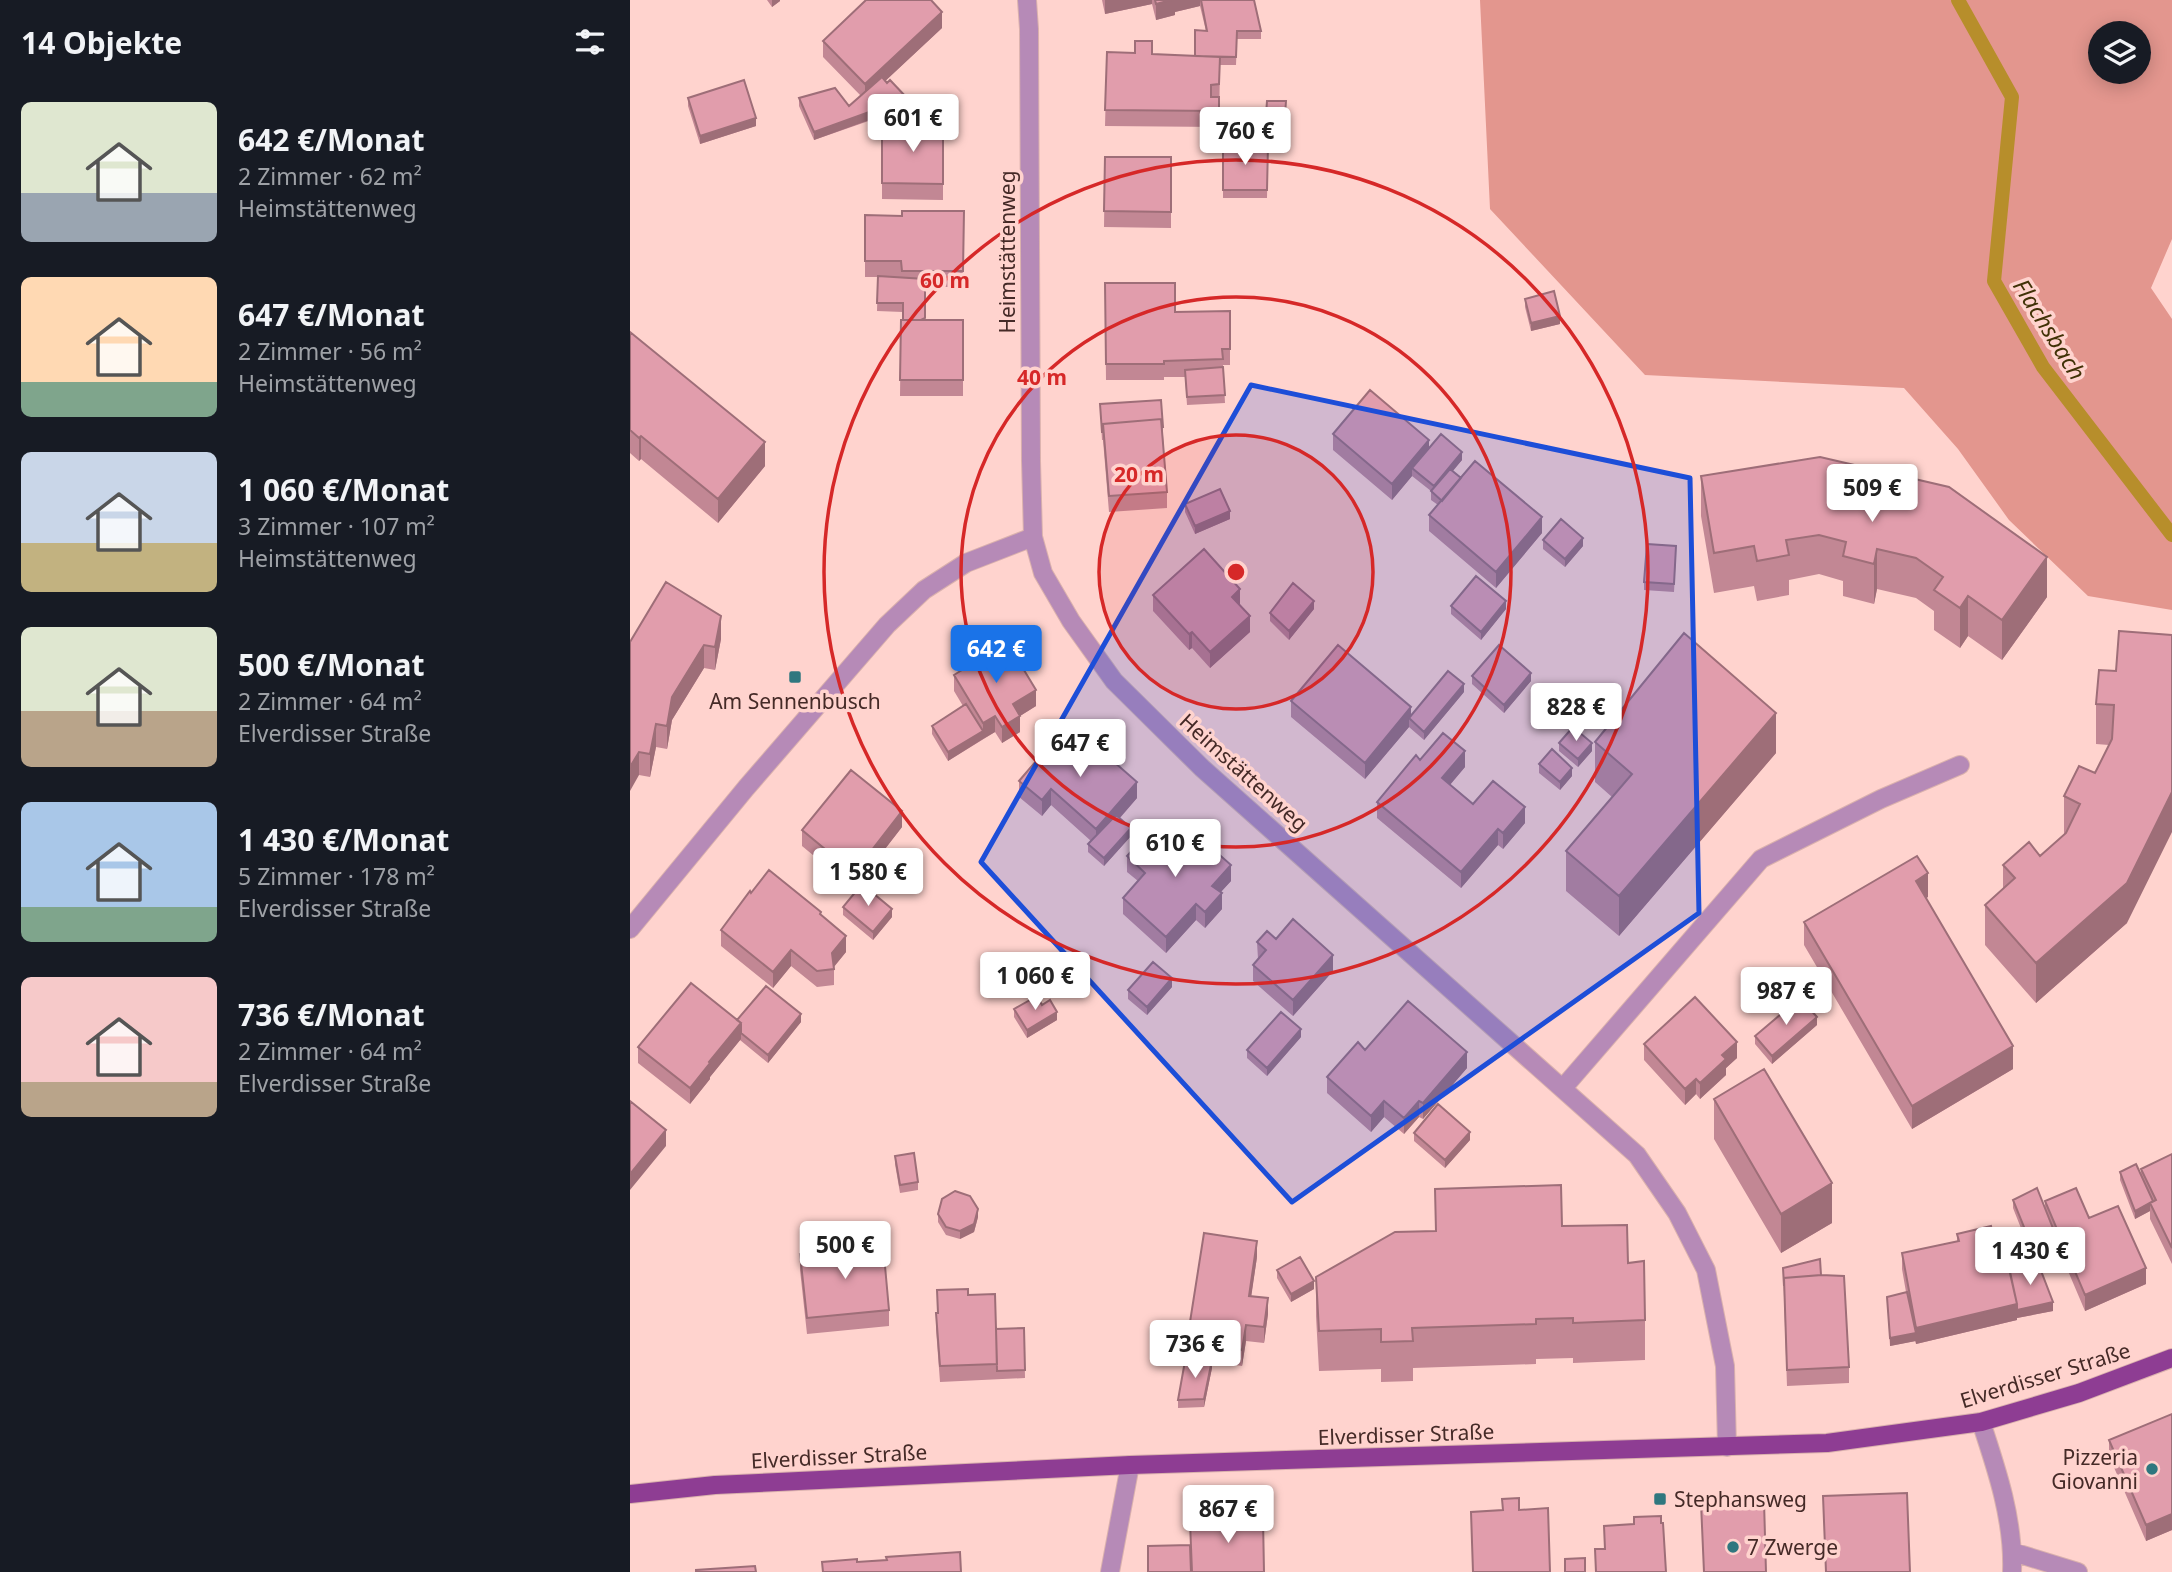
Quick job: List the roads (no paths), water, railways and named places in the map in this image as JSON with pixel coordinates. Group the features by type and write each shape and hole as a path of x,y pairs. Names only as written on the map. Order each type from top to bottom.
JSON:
{"main road":[{"name":"Elverdisser Straße","path":"630,1494 715,1485 1130,1465 1827,1443 1981,1422 2079,1393 2172,1358"}],"street":[{"name":"Heimstättenweg","path":"1027,0 1030,29 1033,537 1043,573 1071,621 1114,681 1202,768 1637,1155 1677,1213 1706,1270 1725,1366 1727,1447"},
{"path":"630,929 746,788 896,617 924,590 966,563 1033,537"},
{"path":"1563,1088 1760,859 1881,799 1960,765"},
{"path":"1981,1422 2000,1477 2013,1552 2011,1572"},
{"path":"1110,1572 1130,1465"},
{"path":"2013,1552 2078,1572"}],"waterway":[{"name":"Flachsbach","path":"1958,0 2012,97 1994,281 2043,367 2172,535"}],"place":[{"name":"Am Sennenbusch","path":"795,677"},
{"name":"Pizzeria Giovanni","path":"2152,1469"},
{"name":"Stephansweg","path":"1660,1499"},
{"name":"7 Zwerge","path":"1733,1547"}]}
